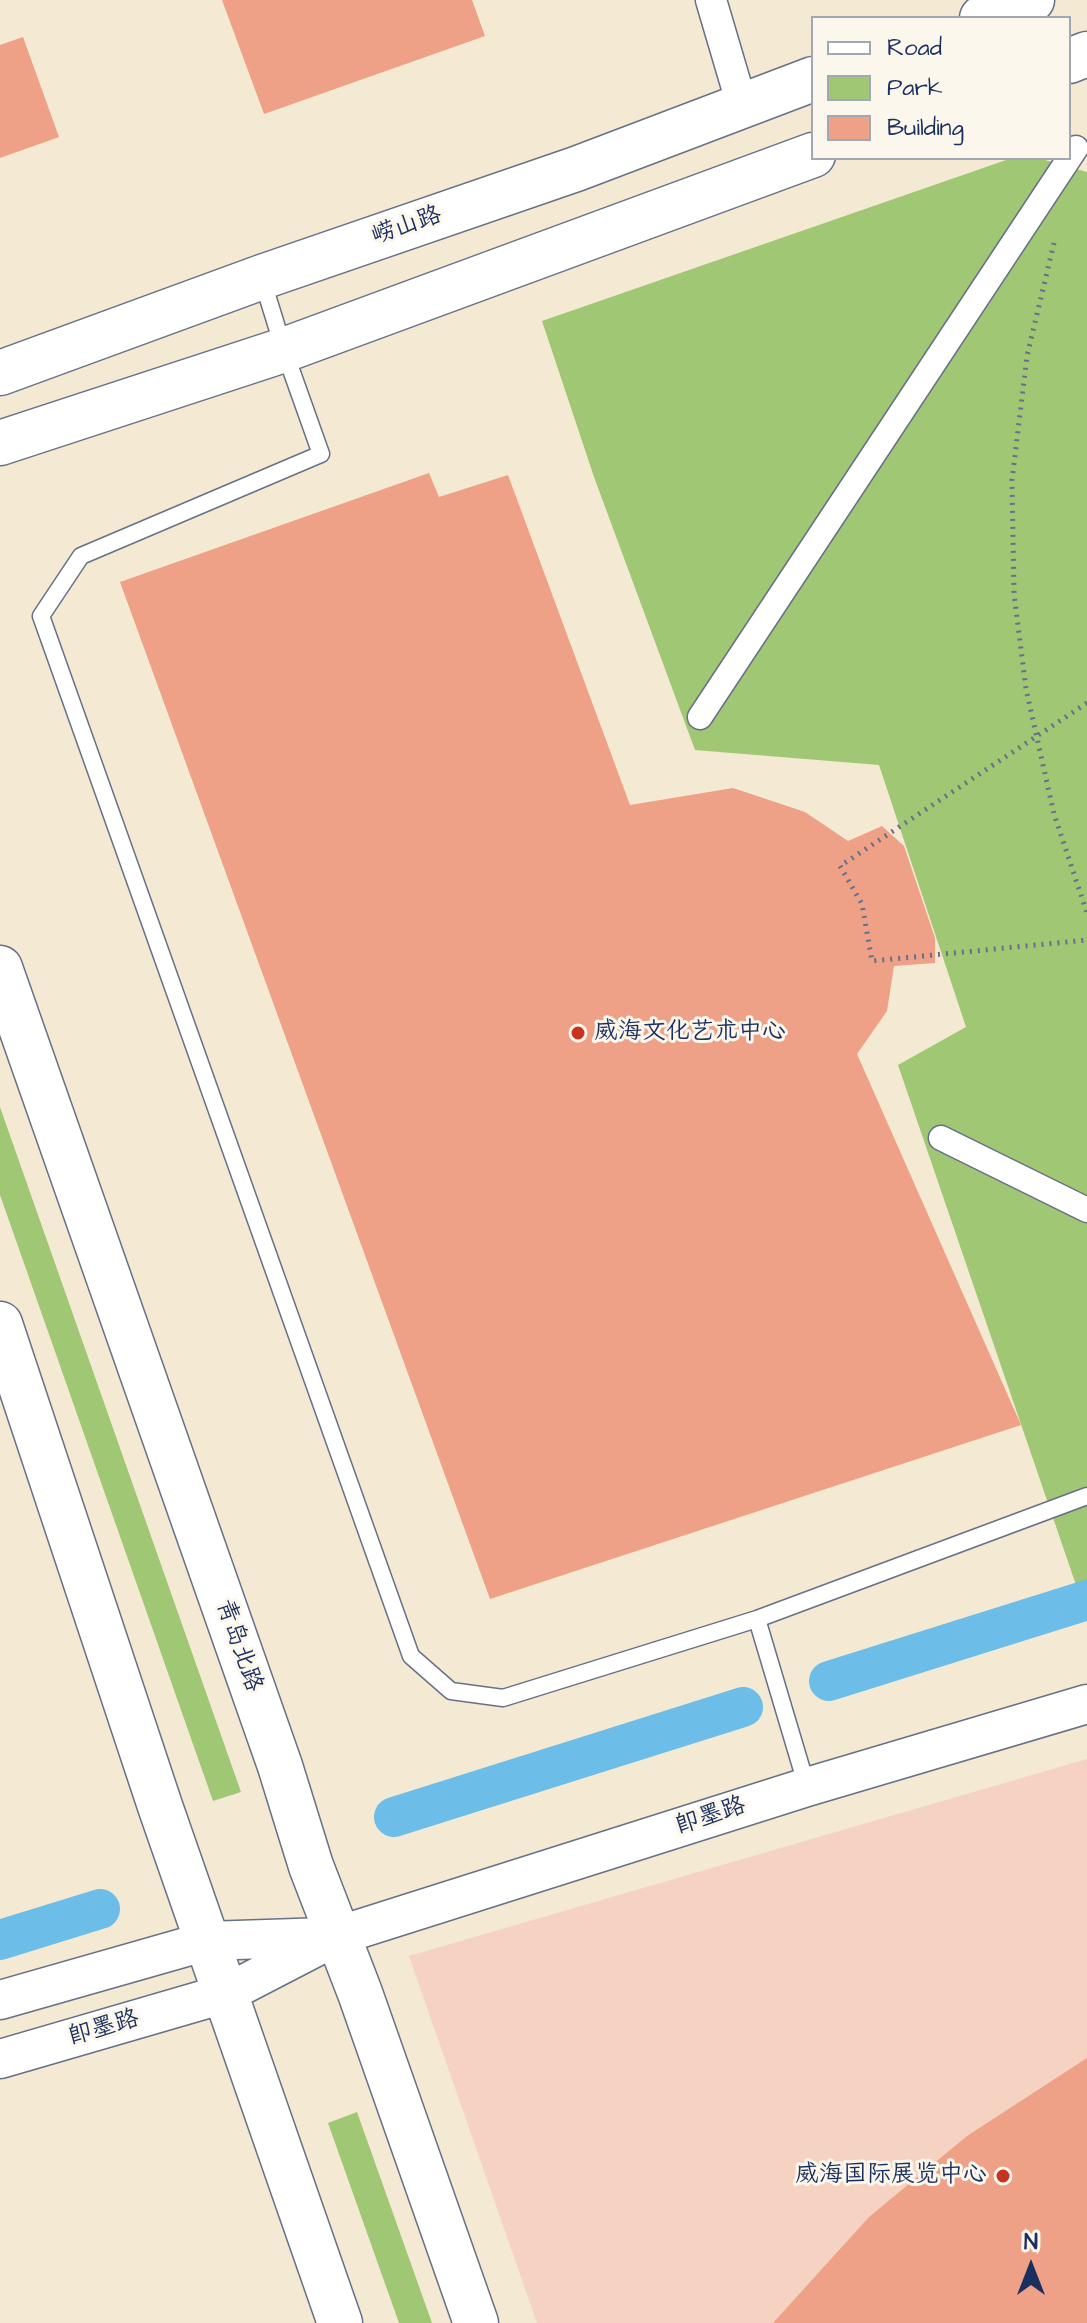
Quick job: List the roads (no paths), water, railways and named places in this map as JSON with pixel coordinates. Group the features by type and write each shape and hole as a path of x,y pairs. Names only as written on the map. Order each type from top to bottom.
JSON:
{"main road":[{"path":"988,16 1032,0"},
{"name":"崂山路","path":"0,373 262,277 576,169 811,80"},
{"path":"0,443 284,350 811,156"},
{"name":"青岛北路","path":"0,968 274,1751 311,1866 360,1993 476,2323"},
{"path":"0,1324 165,1821 340,2323"}],"street":[{"path":"711,0 742,105"},
{"path":"1071,156 1076,148"},
{"path":"700,717 1068,160"},
{"path":"941,1138 1087,1210"},
{"name":"即墨路","path":"0,2059 227,1993 337,1936 807,1787 1087,1704"},
{"name":"即墨路","path":"0,2000 207,1941 337,1936"}],"lane":[{"path":"262,277 321,454 81,556 41,616 411,1656 451,1691 503,1698 757,1619 1087,1496"},
{"path":"757,1619 807,1787"}],"waterway":[{"path":"829,1681 1087,1600"},
{"path":"394,1817 743,1707"},
{"path":"0,1940 100,1909"}],"place":[{"name":"威海文化艺术中心","path":"578,1033"},
{"name":"威海国际展览中心","path":"1003,2176"}]}
